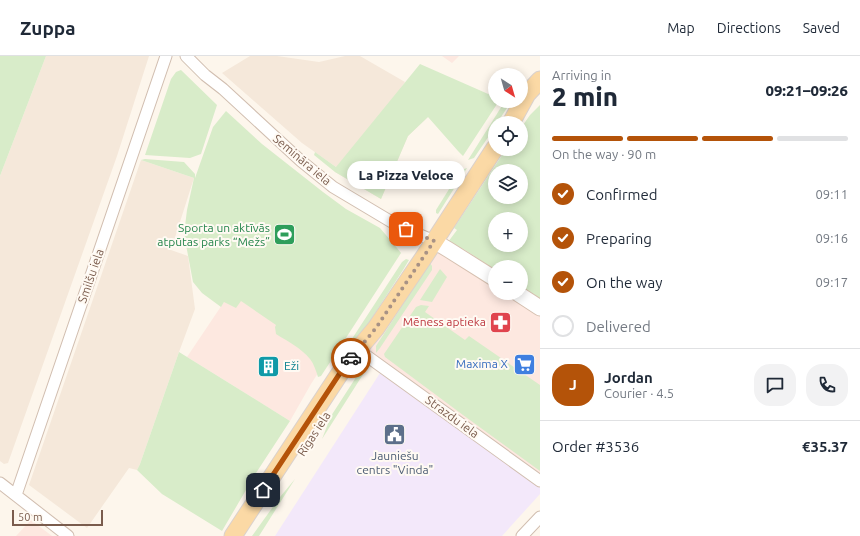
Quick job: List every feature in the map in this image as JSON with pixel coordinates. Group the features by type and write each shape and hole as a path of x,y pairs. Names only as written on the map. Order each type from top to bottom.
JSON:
{"main road":[{"path":"515,116 527,94 540,80"},
{"path":"518,116 540,98"},
{"name":"Rīgas iela","path":"233,536 346,364 376,328 490,156"},
{"path":"434,241 488,274"},
{"path":"528,300 540,308"},
{"name":"Rīgas iela","path":"246,536 356,371 376,328"}],"street":[{"name":"Smilšu iela","path":"16,495 166,56"},
{"name":"Semināra iela","path":"186,56 301,162 333,187 395,224 434,241"},
{"name":"Strazdu iela","path":"364,354 540,481"},
{"path":"0,482 68,536"},
{"path":"522,536 540,517"}],"shaded area":[{"path":"46,56 149,56 117,156 8,463 4,464 0,461 0,176"},
{"path":"250,56 277,56 319,62 345,56 360,56 405,82 401,88 429,116 408,136 381,199 335,172 336,167 302,143 222,73"},
{"path":"442,56 459,56 452,63"},
{"path":"141,160 194,178 171,250 188,256 195,309 140,464 137,470 129,468 87,528 29,485"},
{"path":"434,241 488,275 488,300 528,300 540,308 540,481 364,354"},
{"path":"230,293 327,359 290,421 187,357"},
{"path":"380,373 540,488 540,494 502,536 275,536"},
{"path":"31,520 52,536 16,536"}],"green space":[{"path":"0,56 46,56 0,176"},
{"path":"420,64 488,94 488,108 494,108 463,156 428,117 408,136 381,199 335,172 314,155 315,152 336,167"},
{"path":"181,70 217,105 201,154 190,158 145,155 171,79 176,72"},
{"path":"540,105 540,300 528,292 528,260 488,260 488,265 465,250 448,242 457,230 454,228 488,176 488,204 528,204 528,164 496,164 501,156 528,156 528,118"},
{"path":"501,108 507,108 502,116 496,116"},
{"name":"Sporta un aktīvās atpūtas parks “Mežs”","path":"226,111 262,144 323,192 346,209 380,228 401,253 321,376 318,377 313,363 302,351 276,334 276,325 241,301 236,308 224,302 221,307 202,293 193,282 184,234 187,210 194,178 141,160 184,162 195,174 195,178 213,127"},
{"path":"488,128 488,137 474,158 468,160"},
{"path":"467,168 438,214 436,213 436,210 461,170"},
{"path":"406,259 409,260 403,270 316,404 318,391 402,262"},
{"path":"430,263 432,270 376,353 376,346"},
{"path":"440,269 447,277 432,302 420,300"},
{"path":"421,305 429,306 425,312 465,340 469,336 540,385 540,471 385,357 384,354 416,307"},
{"path":"179,352 290,421 256,473 222,531 162,494 137,470"},
{"path":"369,365 322,439 331,416 362,368"},
{"path":"295,479 259,536 252,536 280,497"}],"way so far":[{"path":"351,358 376,328 434,241 406,229"}],"place":[{"name":"La Pizza Veloce","path":"406,229"},
{"name":"Sporta un aktīvās atpūtas parks “Mežs”","path":"285,235"},
{"name":"Mēness aptieka","path":"501,322"},
{"name":"Maxima X","path":"524,364"},
{"name":"Eži","path":"268,366"},
{"name":"Jauniešu centrs \"Vinda\"","path":"395,435"}],"route":[{"path":"263,490 351,358"}]}
